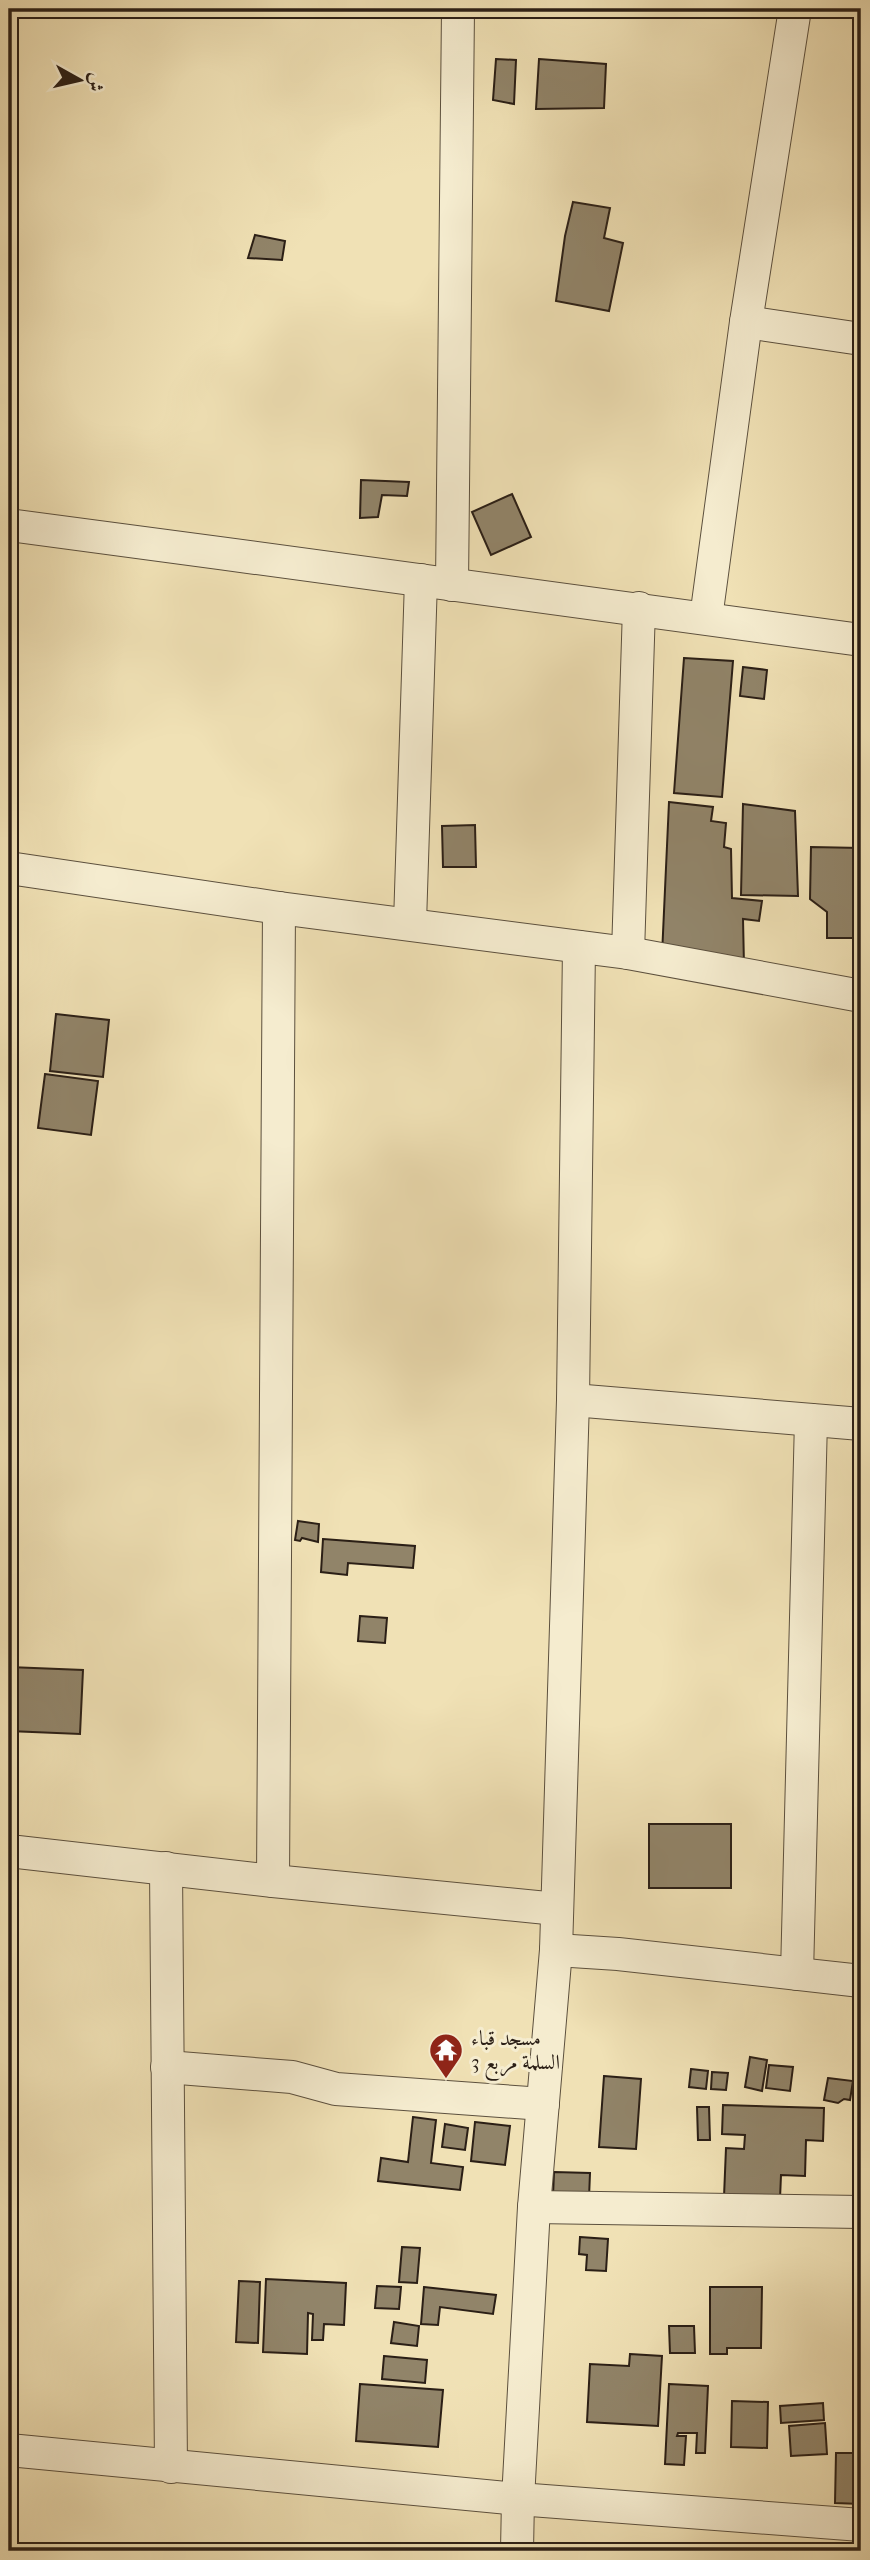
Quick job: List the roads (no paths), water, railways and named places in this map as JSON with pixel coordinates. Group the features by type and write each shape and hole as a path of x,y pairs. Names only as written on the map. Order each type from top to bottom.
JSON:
{"street":[{"path":"410,923 436,583 458,9"},
{"path":"706,618 746,322 795,9"},
{"path":"746,322 861,339"},
{"path":"9,525 861,640"},
{"path":"628,953 639,608"},
{"path":"9,868 279,908 628,953 861,996"},
{"path":"273,1881 279,908"},
{"path":"517,2551 534,2207 556,1950 573,1400 579,947"},
{"path":"573,1400 861,1424"},
{"path":"797,1974 811,1420"},
{"path":"9,1851 556,1909"},
{"path":"166,1868 171,2467"},
{"path":"556,1950 861,1981"},
{"path":"167,2067 292,2077 336,2089 543,2104"},
{"path":"534,2207 861,2211"},
{"path":"9,2450 518,2499 861,2525"}],"place":[{"name":"مسجد قباء السلمة مربع 3","path":"446,2080"}]}
